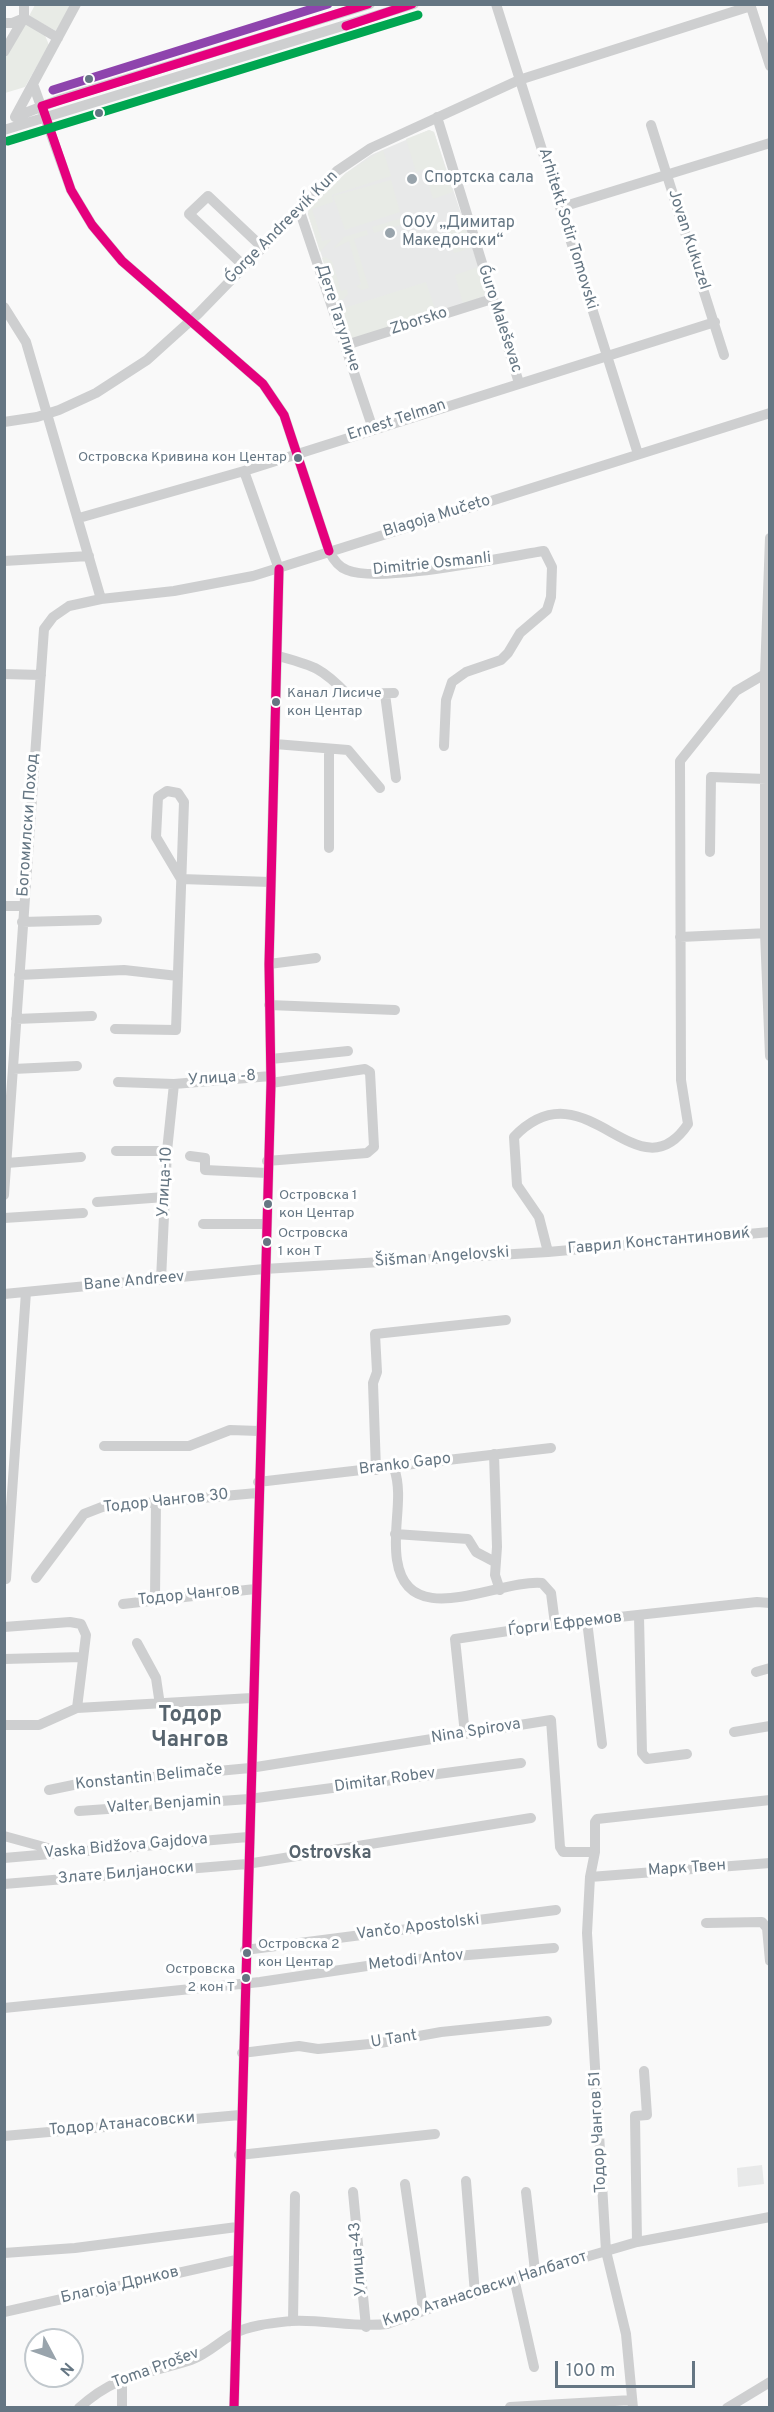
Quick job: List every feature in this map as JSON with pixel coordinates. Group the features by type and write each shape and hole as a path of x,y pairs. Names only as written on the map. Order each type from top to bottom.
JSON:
{"street":[{"path":"4,52 24,18 24,4"},
{"path":"4,129 35,89 76,4"},
{"path":"15,117 57,101 370,4"},
{"path":"4,129 414,4"},
{"name":"Arhitekt Sotir Tomovski","path":"496,4 562,207 638,454"},
{"path":"751,5 770,66"},
{"name":"Ǵorge Andreeviḱ Kun","path":"4,422 48,415 96,393 130,372 189,322 337,171 353,160 437,117 519,80 751,5"},
{"path":"4,23 12,23 24,18"},
{"path":"24,18 58,38"},
{"path":"35,89 57,101"},
{"path":"35,89 71,190 86,217 122,261 189,322 263,384 284,415 329,551"},
{"name":"Ǵuro Maleševac","path":"437,117 519,383"},
{"name":"Jovan Kukuzel","path":"651,125 724,355"},
{"path":"562,207 770,143"},
{"path":"244,266 189,214 208,196 262,247"},
{"name":"Дете Татуличе","path":"299,209 373,429"},
{"name":"Zborsko","path":"346,345 492,299"},
{"path":"4,307 26,342 101,599"},
{"name":"Ernest Telman","path":"79,518 244,471 715,322"},
{"name":"Blagoja Mučeto","path":"101,599 174,591 226,582 279,569 329,551 770,413"},
{"path":"234,2408 234,2333 259,1431 271,1080 270,882 279,569 244,471"},
{"path":"770,538 765,674 770,1056"},
{"name":"Dimitrie Osmanli","path":"329,551 335,562 343,568 366,573 438,568 544,551 552,567 551,597 547,610 520,633 501,660 466,672 453,682 446,700 444,746"},
{"path":"4,561 89,556"},
{"name":"Богомилски Поход","path":"4,1195 44,629 53,617 69,606 101,599"},
{"path":"278,656 315,666 326,672 350,698 390,694 396,778"},
{"path":"4,674 41,675"},
{"path":"548,1252 539,1217 523,1196 515,1175 514,1137 525,1125 536,1118 571,1113 604,1126 636,1146 655,1149 678,1138 688,1124 681,1080 681,756 736,691 765,674"},
{"path":"275,744 348,750 380,788"},
{"path":"329,750 329,848"},
{"path":"710,852 711,777 766,779"},
{"path":"115,1029 176,1030 184,802 178,793 167,791 158,798 156,837 181,879"},
{"path":"181,879 270,882"},
{"path":"4,906 23,906"},
{"path":"22,922 97,920"},
{"path":"680,937 767,933"},
{"path":"269,964 316,958"},
{"path":"19,975 124,970 178,976"},
{"path":"269,1005 395,1010"},
{"path":"16,1019 92,1016"},
{"path":"271,1059 348,1051"},
{"path":"13,1069 77,1066"},
{"name":"Улица -8","path":"118,1082 174,1084 271,1080 364,1069 370,1072 374,1147 371,1151 267,1161"},
{"name":"Улица-10","path":"161,1280 167,1150 174,1084"},
{"path":"116,1151 167,1150"},
{"path":"189,1156 205,1158 205,1170 267,1173"},
{"path":"7,1162 81,1157"},
{"path":"97,1202 165,1197"},
{"path":"4,1218 82,1213"},
{"path":"203,1224 265,1224"},
{"name":"Гаврил Константиновиќ","path":"548,1252 770,1232"},
{"name":"Šišman Angelovski","path":"264,1269 548,1252"},
{"name":"Bane Andreev","path":"4,1294 264,1269"},
{"path":"6,1579 26,1292"},
{"path":"376,1470 373,1383 377,1371 375,1334 506,1320"},
{"path":"104,1446 189,1446 230,1430 259,1431"},
{"name":"Branko Gapo","path":"258,1487 551,1448"},
{"path":"494,1454 497,1547 495,1575 500,1590"},
{"path":"394,1468 400,1489 395,1534 400,1569 407,1586 414,1592 435,1599 538,1582 544,1584 551,1593 555,1624"},
{"name":"Тодор Чангов 30","path":"36,1578 84,1514 102,1508 258,1487"},
{"path":"155,1598 156,1502"},
{"path":"395,1534 468,1539 476,1552 495,1562"},
{"name":"Тодор Чангов","path":"123,1604 155,1598 255,1589"},
{"name":"Ѓорги Ефремов","path":"465,1734 455,1639 555,1624 757,1602 770,1603"},
{"path":"639,1616 642,1753 648,1759 687,1754"},
{"path":"587,1621 602,1743"},
{"path":"4,1628 70,1622 81,1624 86,1635 77,1708"},
{"path":"137,1643 156,1678 160,1705"},
{"path":"4,1659 83,1658"},
{"path":"756,1672 770,1668"},
{"path":"4,1725 39,1725 77,1708 252,1698"},
{"name":"Nina Spirova","path":"250,1768 551,1720 560,1847 563,1852 595,1852"},
{"path":"734,1732 770,1726"},
{"name":"Dimitar Robev","path":"249,1799 521,1763"},
{"name":"Konstantin Belimače","path":"49,1790 78,1784 250,1768"},
{"name":"Valter Benjamin","path":"79,1811 249,1799"},
{"path":"595,1852 595,1822 602,1817 770,1800"},
{"name":"Злате Билјаноски","path":"4,1884 247,1863 531,1818"},
{"path":"4,1836 61,1851"},
{"name":"Vaska Bidžova Gajdova","path":"4,1858 61,1851 248,1837"},
{"name":"Тодор Чангов 51","path":"510,2407 633,2404 626,2334 606,2252 588,1933 590,1877 595,1852"},
{"name":"Марк Твен","path":"590,1877 770,1863"},
{"name":"Vančo Apostolski","path":"245,1950 556,1910"},
{"path":"706,1923 762,1922 767,1928 770,1961"},
{"name":"Metodi Antov","path":"244,1983 407,1960 554,1948"},
{"path":"4,2008 244,1983"},
{"name":"U Tant","path":"242,2053 299,2046 318,2049 359,2045 441,2032 547,2021"},
{"path":"637,2242 635,2116 647,2115 644,2071"},
{"name":"Тодор Атанасовски","path":"4,2136 240,2115"},
{"path":"239,2155 435,2134"},
{"path":"466,2181 475,2294"},
{"path":"405,2184 423,2309"},
{"name":"Улица-43","path":"353,2192 366,2326"},
{"path":"526,2192 535,2271"},
{"path":"293,2321 295,2196"},
{"name":"Киро Атанасовски Налбатот","path":"234,2333 250,2327 293,2321 366,2326 387,2324 423,2309 475,2294 535,2271 637,2242 770,2217"},
{"path":"4,2253 75,2248 237,2227"},
{"name":"Благоја Дрнков","path":"4,2312 236,2260"},
{"path":"514,2278 534,2367"},
{"name":"Toma Prošev","path":"79,2408 94,2394 122,2378 193,2359 234,2333"},
{"path":"122,2378 122,2408"},
{"path":"727,2408 770,2382"}],"shaded area":[{"path":"35,5 71,5 56,31 29,16"},
{"path":"26,23 44,33 49,45 25,87 5,93 5,59"},
{"name":"ООУ „Димитар Македонски“","path":"429,130 434,132 486,289 485,295 481,299 349,338 308,214 309,208 346,173 371,155"},
{"path":"429,130 434,132 453,192 433,199 424,169 416,172 406,139"},
{"path":"383,150 391,176 332,195 333,202 312,209 322,241 332,239 320,252 308,214 309,208 346,173"},
{"path":"391,180 400,212 345,230 333,196"},
{"path":"402,218 403,224 374,233 372,227"},
{"path":"462,219 472,248 454,253 445,224"},
{"path":"367,230 368,235 354,239 369,288 362,290 356,286 361,284 349,241 333,249 344,237"},
{"path":"325,257 332,261 341,291 347,289 348,294 344,299 336,302 322,258"},
{"path":"478,267 485,295 463,304 455,275"},
{"path":"426,282 436,312 352,339 347,336 338,310"},
{"path":"762,2165 764,2184 738,2187 737,2168"}],"transit line":[{"path":"53,90 328,4"},
{"path":"329,551 284,415 263,384 122,261 92,225 71,190 42,106 368,4"},
{"path":"346,26 412,4"},
{"path":"8,141 418,15"},
{"path":"234,2408 271,1083 269,964 279,569"}],"place":[{"name":"Спортска сала","path":"412,179"},
{"name":"ООУ „Димитар Македонски“","path":"390,233"},
{"name":"Островска Кривина кон Центар","path":"298,458"},
{"name":"Канал Лисиче кон Центар","path":"276,702"},
{"name":"Островска 1 кон Центар","path":"268,1204"},
{"name":"Островска 1 кон T","path":"267,1242"},
{"name":"Островска 2 кон Центар","path":"247,1953"},
{"name":"Островска 2 кон T","path":"246,1978"}],"district":[{"name":"Тодор Чангов","path":"190,1730"},
{"name":"Ostrovska","path":"330,1854"}]}
